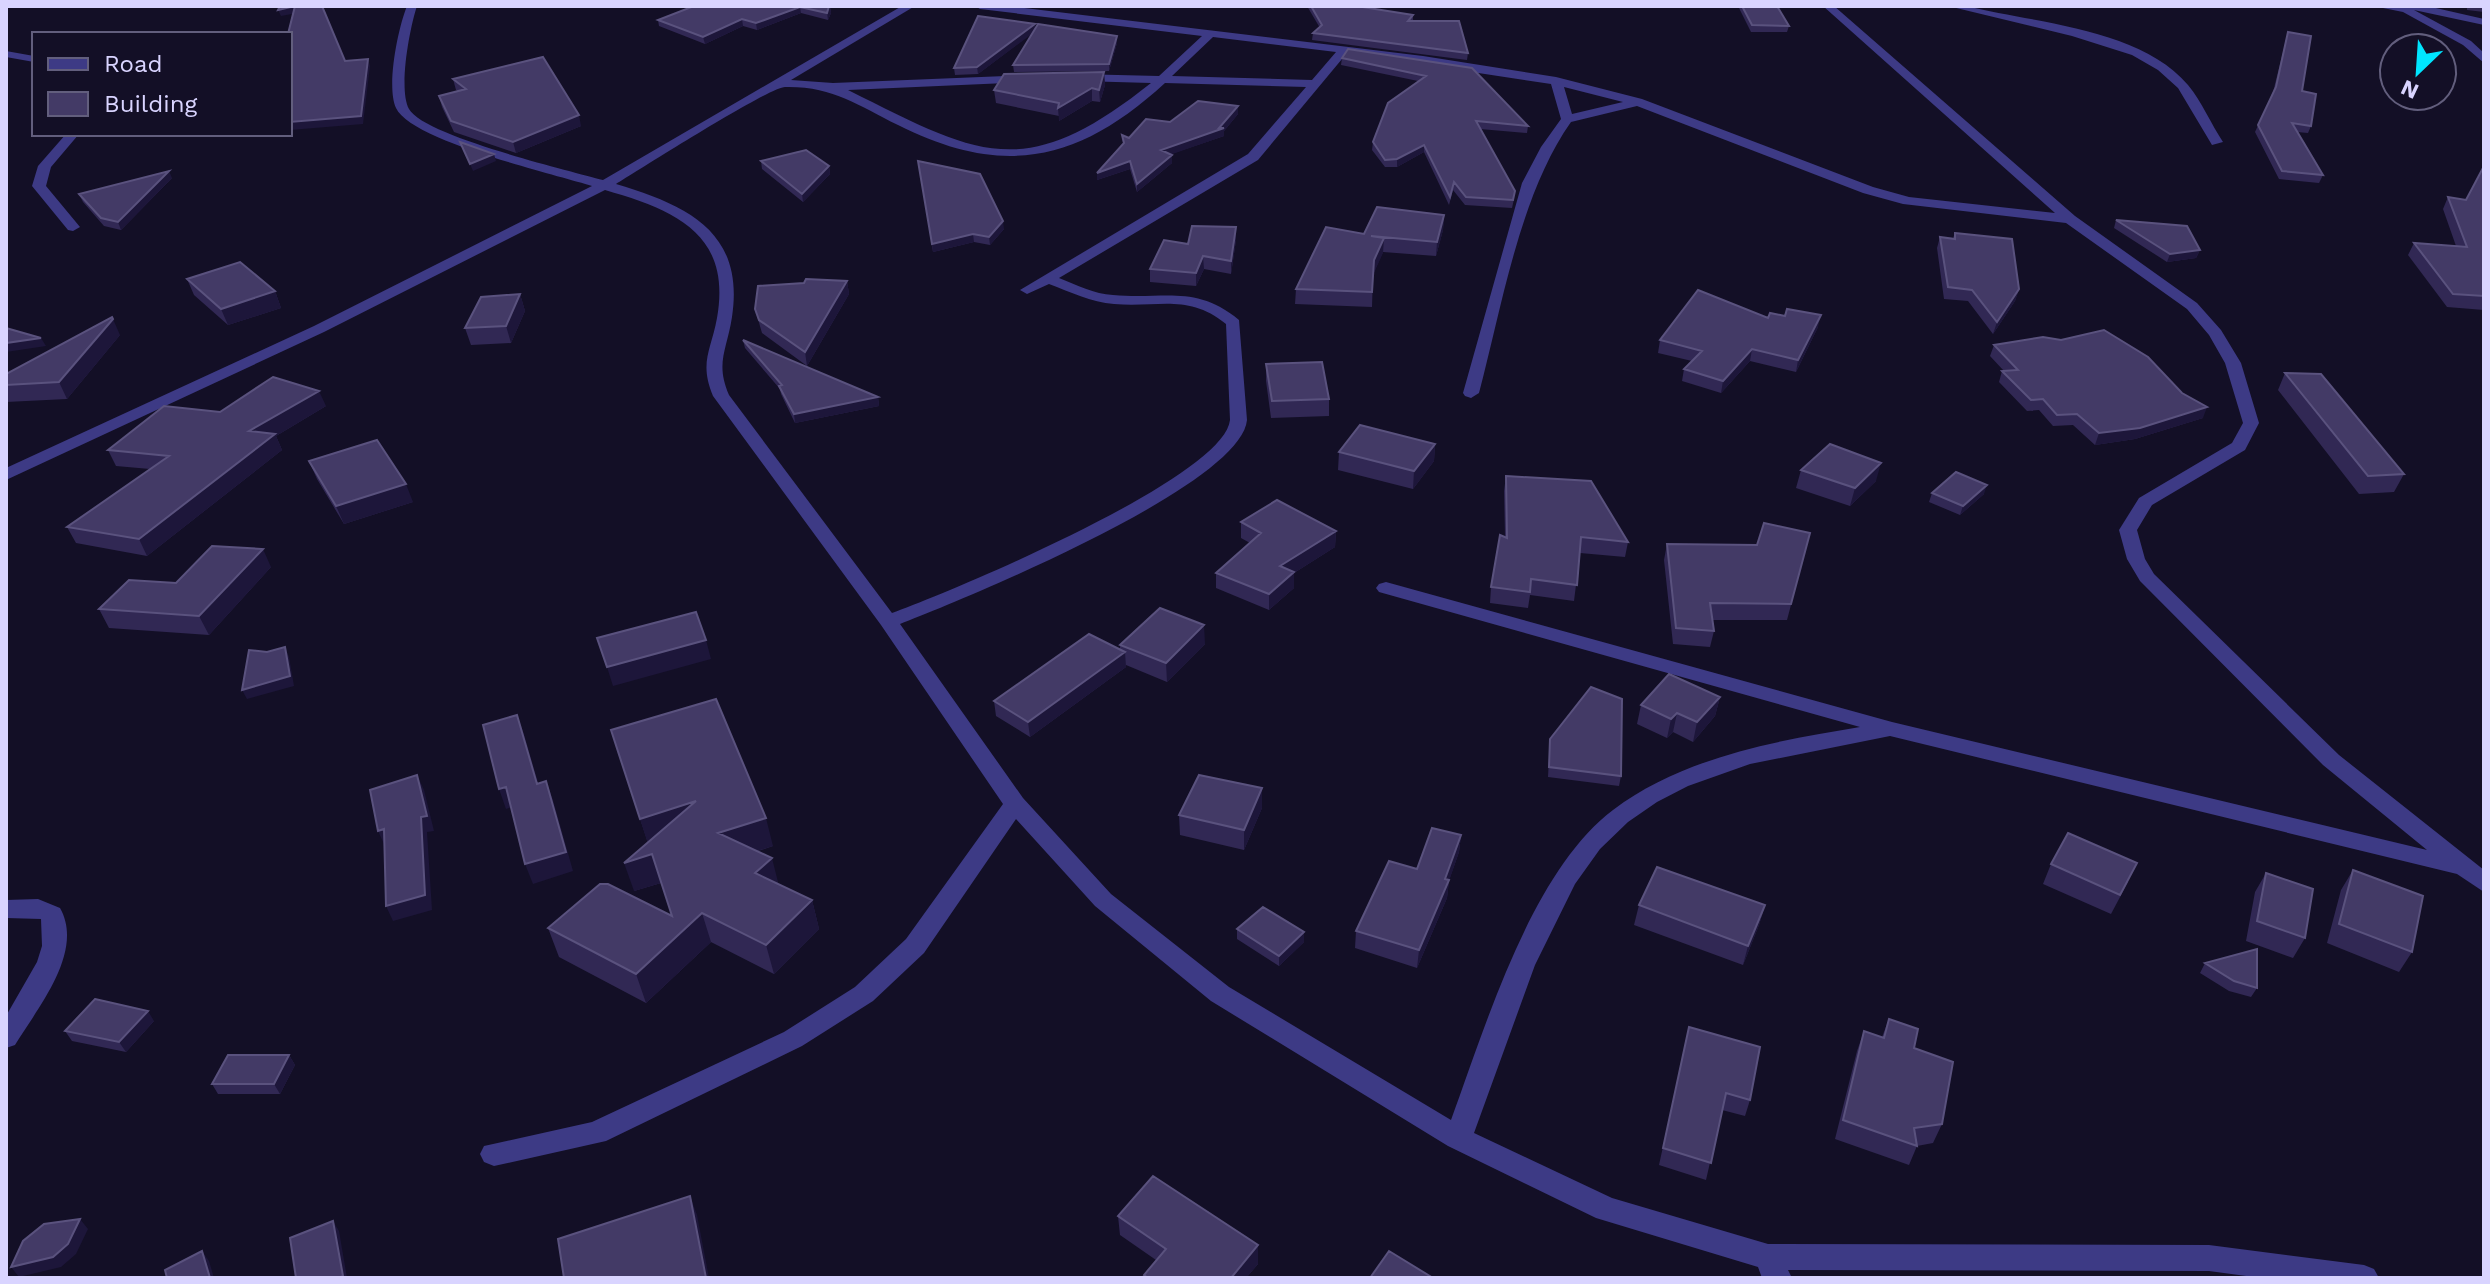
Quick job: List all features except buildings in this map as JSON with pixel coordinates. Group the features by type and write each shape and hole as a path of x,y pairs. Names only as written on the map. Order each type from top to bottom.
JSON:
{"street":[{"path":"412,6 402,34 404,59 398,85 401,107 417,123 442,136 661,202 704,229 716,245 724,264 725,314 712,374 721,396 888,621 1015,804 1103,900 1220,994 1458,1138 1606,1209 1772,1267 2209,1258 2364,1278"},
{"path":"6,475 319,329 606,184 910,6"},
{"path":"980,6 1344,49 1556,81 1638,102 1881,193 1939,206 2070,219"},
{"path":"1828,6 2070,219 2200,315 2216,333 2233,363 2251,423 2239,446 2145,502 2128,530 2136,559 2147,577 2331,760 2484,883"},
{"path":"1953,6 2096,38 2147,61 2183,86 2217,142"},
{"path":"2378,6 2406,7 2484,22"},
{"path":"2406,7 2467,43 2484,60"},
{"path":"833,87 959,147 992,153 1031,153 1060,148 1080,139 1165,78 1209,35"},
{"path":"1027,290 1240,166 1277,131 1344,49"},
{"path":"6,54 32,59"},
{"path":"1072,77 1313,84"},
{"path":"777,83 833,87 1044,78"},
{"path":"1556,81 1567,119"},
{"path":"1471,393 1529,183 1547,147 1567,119 1638,102"},
{"path":"71,136 45,166 39,186 73,227"},
{"path":"888,621 980,588 1123,516 1223,448 1238,425 1234,323 1219,308 1184,297 1115,300 1047,278"},
{"path":"1386,588 1892,729 2468,868"},
{"path":"1458,1138 1526,958 1568,874 1619,817 1680,781 1773,749 1892,729"},
{"path":"494,1154 596,1133 793,1039 864,994 915,946 1015,804"},
{"path":"6,909 38,908 52,914 57,927 51,959 6,1038"}]}
